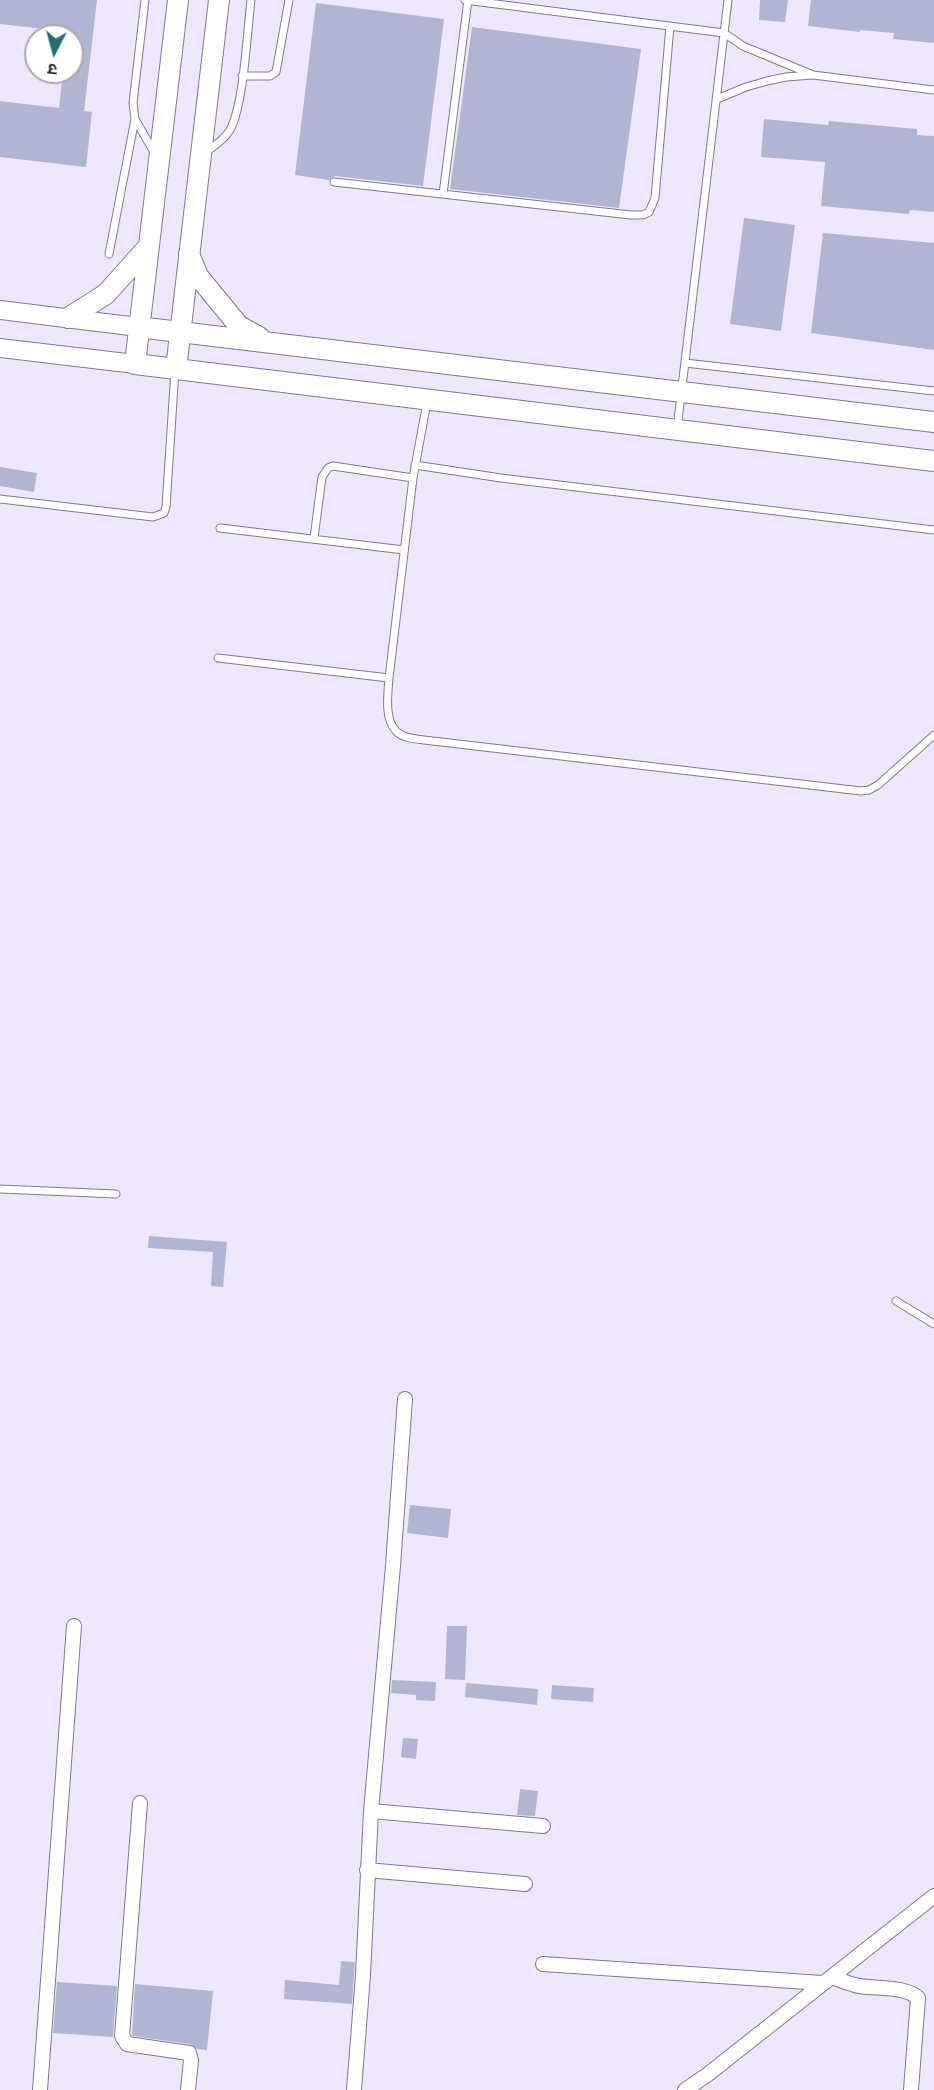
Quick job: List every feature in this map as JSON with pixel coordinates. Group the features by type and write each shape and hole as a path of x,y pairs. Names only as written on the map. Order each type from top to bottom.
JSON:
{"main road":[{"path":"178,0 135,364 934,461"},
{"path":"176,369 219,0"},
{"path":"68,318 106,294 148,247"},
{"path":"188,252 198,276 239,326 268,342"},
{"path":"138,327 934,422"}],"street":[{"path":"0,310 138,327"},
{"path":"0,348 135,364"},
{"path":"354,2090 362,1998 371,1811 405,1399"},
{"path":"40,2090 74,1626"},
{"path":"140,1803 122,2036 127,2044 189,2053 191,2060 188,2090"},
{"path":"371,1811 543,1826"},
{"path":"368,1870 525,1884"},
{"path":"685,2090 934,1896"},
{"path":"543,1964 827,1980 914,1994 918,1998 911,2090"}],"lane":[{"path":"109,254 135,119 133,103 146,0"},
{"path":"200,157 230,130 238,106 251,0"},
{"path":"242,76 270,76 276,72 289,0"},
{"path":"442,194 466,0 724,33 743,46 813,75"},
{"path":"677,429 728,0"},
{"path":"334,182 630,215 642,215 649,212 655,198 670,26"},
{"path":"717,99 766,81 813,75 934,90"},
{"path":"135,119 159,158"},
{"path":"685,363 934,391"},
{"path":"0,499 153,517 164,513 176,369"},
{"path":"428,399 413,478 389,678 388,710 390,721 396,732 407,737 861,791 878,785 934,735"},
{"path":"415,465 510,479 934,531"},
{"path":"314,538 322,477 328,468 333,466 413,478"},
{"path":"220,528 404,550"},
{"path":"218,658 389,678"},
{"path":"0,1189 116,1194"},
{"path":"896,1301 934,1324"}],"building":[{"path":"0,0 97,0 84,111 92,112 86,167 0,157 0,101 59,108 62,84 84,84 84,24 24,24 24,27 0,24"},
{"path":"760,0 788,0 785,22 759,20"},
{"path":"811,0 934,0 934,43 893,39 894,33 808,26"},
{"path":"316,3 444,19 423,186 335,176 329,180 295,175"},
{"path":"472,27 641,49 619,208 450,189"},
{"path":"764,119 828,125 829,121 917,129 917,135 934,136 934,212 910,210 909,214 821,206 825,162 761,157"},
{"path":"744,218 795,225 781,331 730,324"},
{"path":"823,233 934,243 934,350 811,333"},
{"path":"0,467 37,473 34,492 0,486"},
{"path":"149,1236 227,1242 223,1287 211,1286 213,1252 148,1248"},
{"path":"410,1505 451,1509 448,1538 407,1533"},
{"path":"447,1626 467,1626 465,1680 445,1679"},
{"path":"392,1680 436,1682 435,1701 416,1700 416,1695 391,1693"},
{"path":"466,1683 538,1689 537,1705 465,1697"},
{"path":"552,1685 594,1688 593,1702 551,1699"},
{"path":"403,1738 418,1739 416,1759 401,1757"},
{"path":"520,1789 538,1791 535,1816 517,1815"},
{"path":"341,1961 355,1962 352,2004 284,1999 285,1980 339,1985"},
{"path":"57,1982 117,1986 113,2037 53,2033"},
{"path":"135,1984 213,1991 207,2050 197,2049 190,2044 132,2036"}]}
